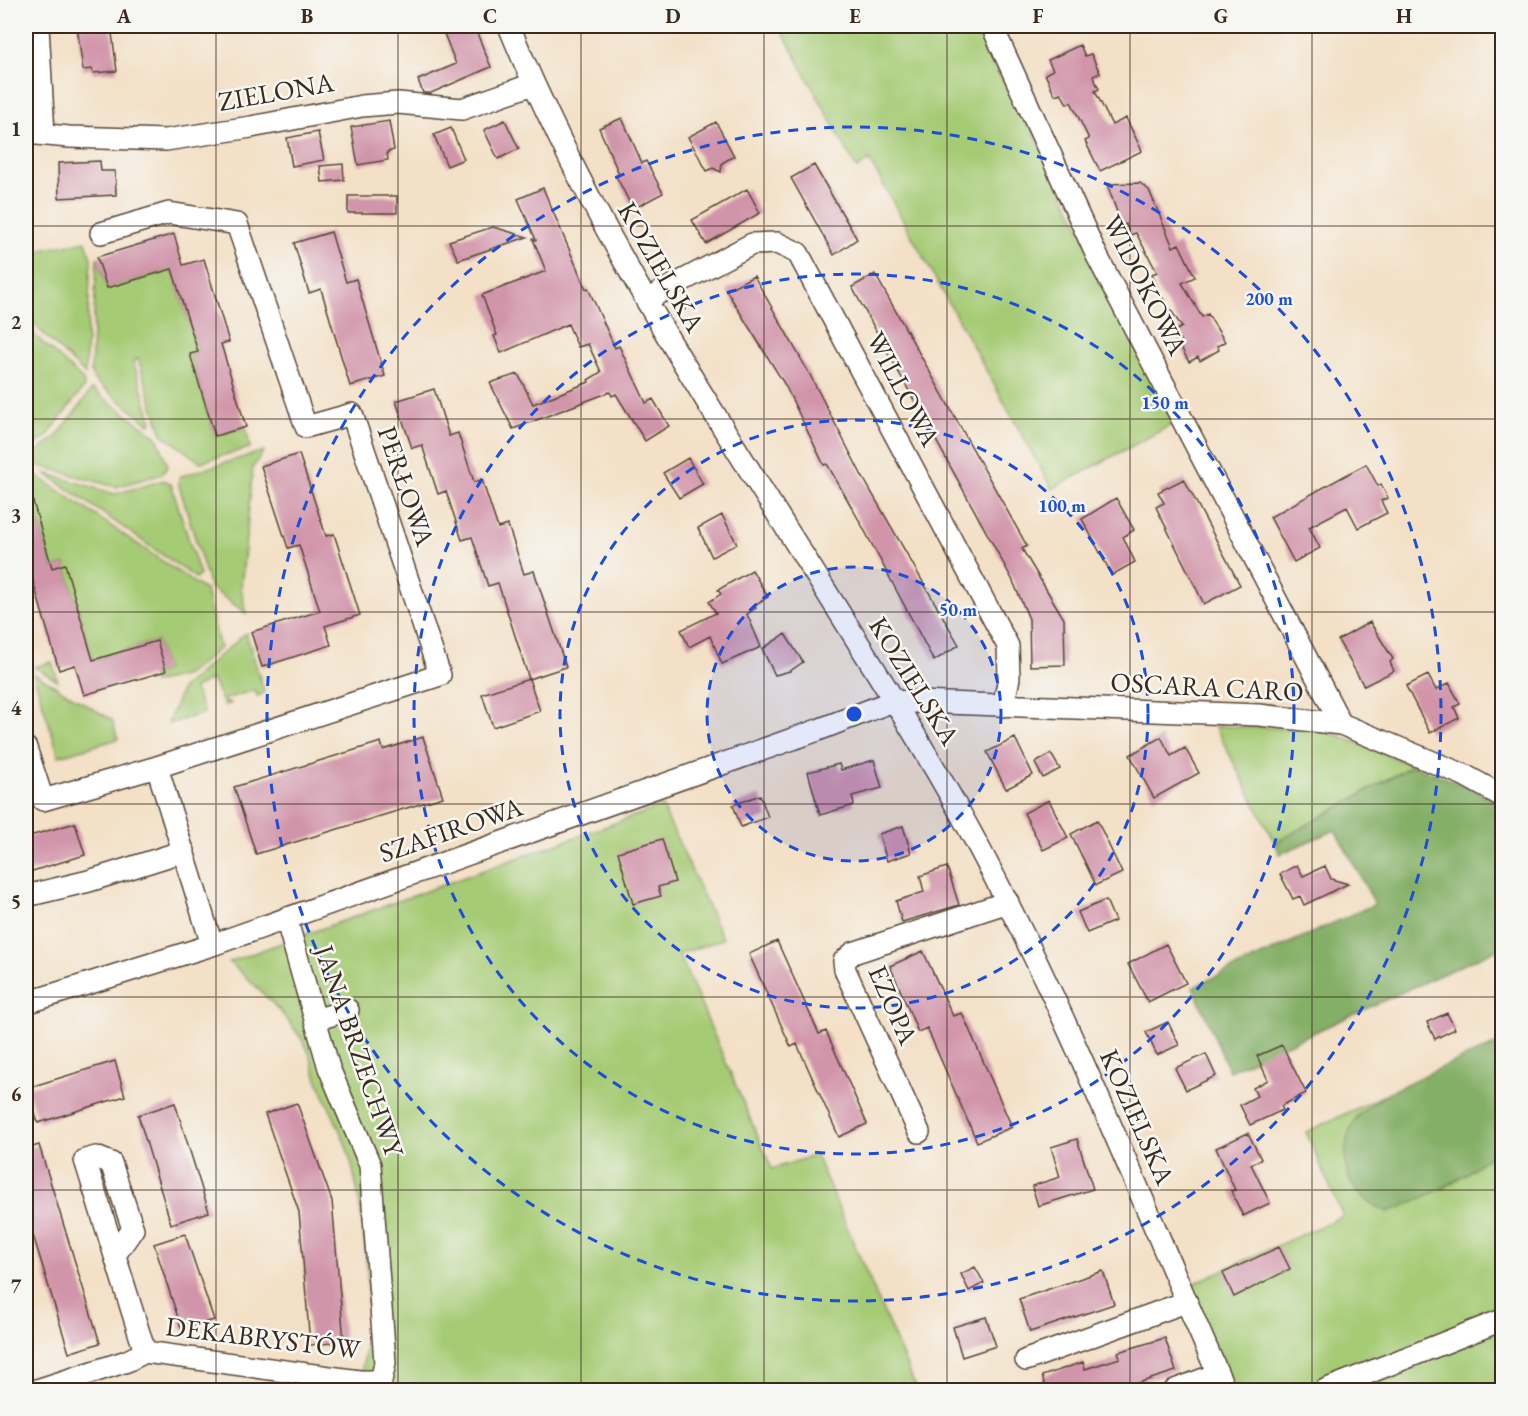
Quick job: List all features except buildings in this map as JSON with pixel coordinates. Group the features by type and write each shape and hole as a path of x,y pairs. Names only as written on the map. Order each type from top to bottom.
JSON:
{"street":[{"path":"34,134 38,26"},
{"name":"KOZIELSKA","path":"509,26 533,84 574,171 646,300 962,815 1008,902 1051,991 1221,1382"},
{"name":"WIDOKOWA","path":"992,26 1097,256 1341,724"},
{"name":"ZIELONA","path":"34,134 166,140 362,106 398,103 462,109 533,84"},
{"name":"PERŁOWA","path":"100,233 168,213 237,224 306,427 352,414 440,675 156,767"},
{"name":"WILLOWA","path":"646,300 752,244 777,243 798,253 1008,646 1009,678 1004,706"},
{"name":"OSCARA CARO","path":"893,701 1259,715 1341,724 1454,771 1503,796"},
{"name":"SZAFIROWA","path":"26,1004 212,945 807,734 893,701"},
{"path":"26,748 43,800 156,767 212,945"},
{"path":"26,896 89,881 184,851"},
{"name":"EZOPA","path":"919,1132 845,970 844,961 853,953 1008,902"},
{"name":"JANA BRZECHWY","path":"286,918 329,1068 370,1165 385,1363 381,1381"},
{"path":"315,1020 348,1010"},
{"path":"115,1255 145,1352"},
{"path":"1026,1360 1186,1302"},
{"path":"1325,1390 1503,1320"},
{"name":"DEKABRYSTÓW","path":"37,1390 127,1361 145,1352 348,1380 381,1381"},
{"path":"1174,1390 1221,1382"}],"green space":[{"path":"779,26 982,26 1175,423 1052,489 869,160 857,169"},
{"path":"86,241 91,259 85,374 26,317 26,253"},
{"path":"97,257 107,288 172,269 198,352 190,354 215,436 246,427 250,448 200,462 162,434 138,359 133,361 152,422 149,424 94,380 91,372"},
{"path":"26,327 83,380 84,387 47,436 26,452"},
{"path":"92,389 157,437 168,466 162,474 116,487 29,463 28,459 58,435"},
{"path":"264,451 253,467 241,588 246,613 210,587 178,482 181,476"},
{"path":"26,468 206,591 220,648 187,675 153,683 152,675 166,671 157,641 93,660 65,564 52,568 26,477"},
{"path":"45,473 115,494 164,480 171,484 200,575 196,578"},
{"path":"246,633 264,691 261,695 257,696 255,690 225,699 226,703 231,704 224,705 212,679 194,688 204,713 168,724 182,688"},
{"path":"52,662 58,681 34,667"},
{"path":"33,673 112,720 118,739 59,756"},
{"path":"1215,726 1314,729 1337,735 1413,765 1275,843"},
{"path":"1413,765 1466,786 1502,804 1502,947 1229,1071 1193,987 1375,904 1335,830 1280,854 1275,843"},
{"path":"662,806 723,939 679,954 772,1169 816,1155 917,1390 356,1390 363,1365 367,1336 367,1267 359,1198 345,1143 316,1077 310,1054 299,1035 271,1001 229,962"},
{"path":"1502,1042 1502,1142 1477,1165 1450,1184 1388,1212 1361,1196 1351,1183 1345,1162 1348,1136 1356,1119 1366,1108 1401,1086"},
{"path":"1385,1095 1356,1117 1443,1189 1492,1154 1502,1142 1502,1390 1225,1390 1181,1289 1343,1216 1306,1132"}]}
